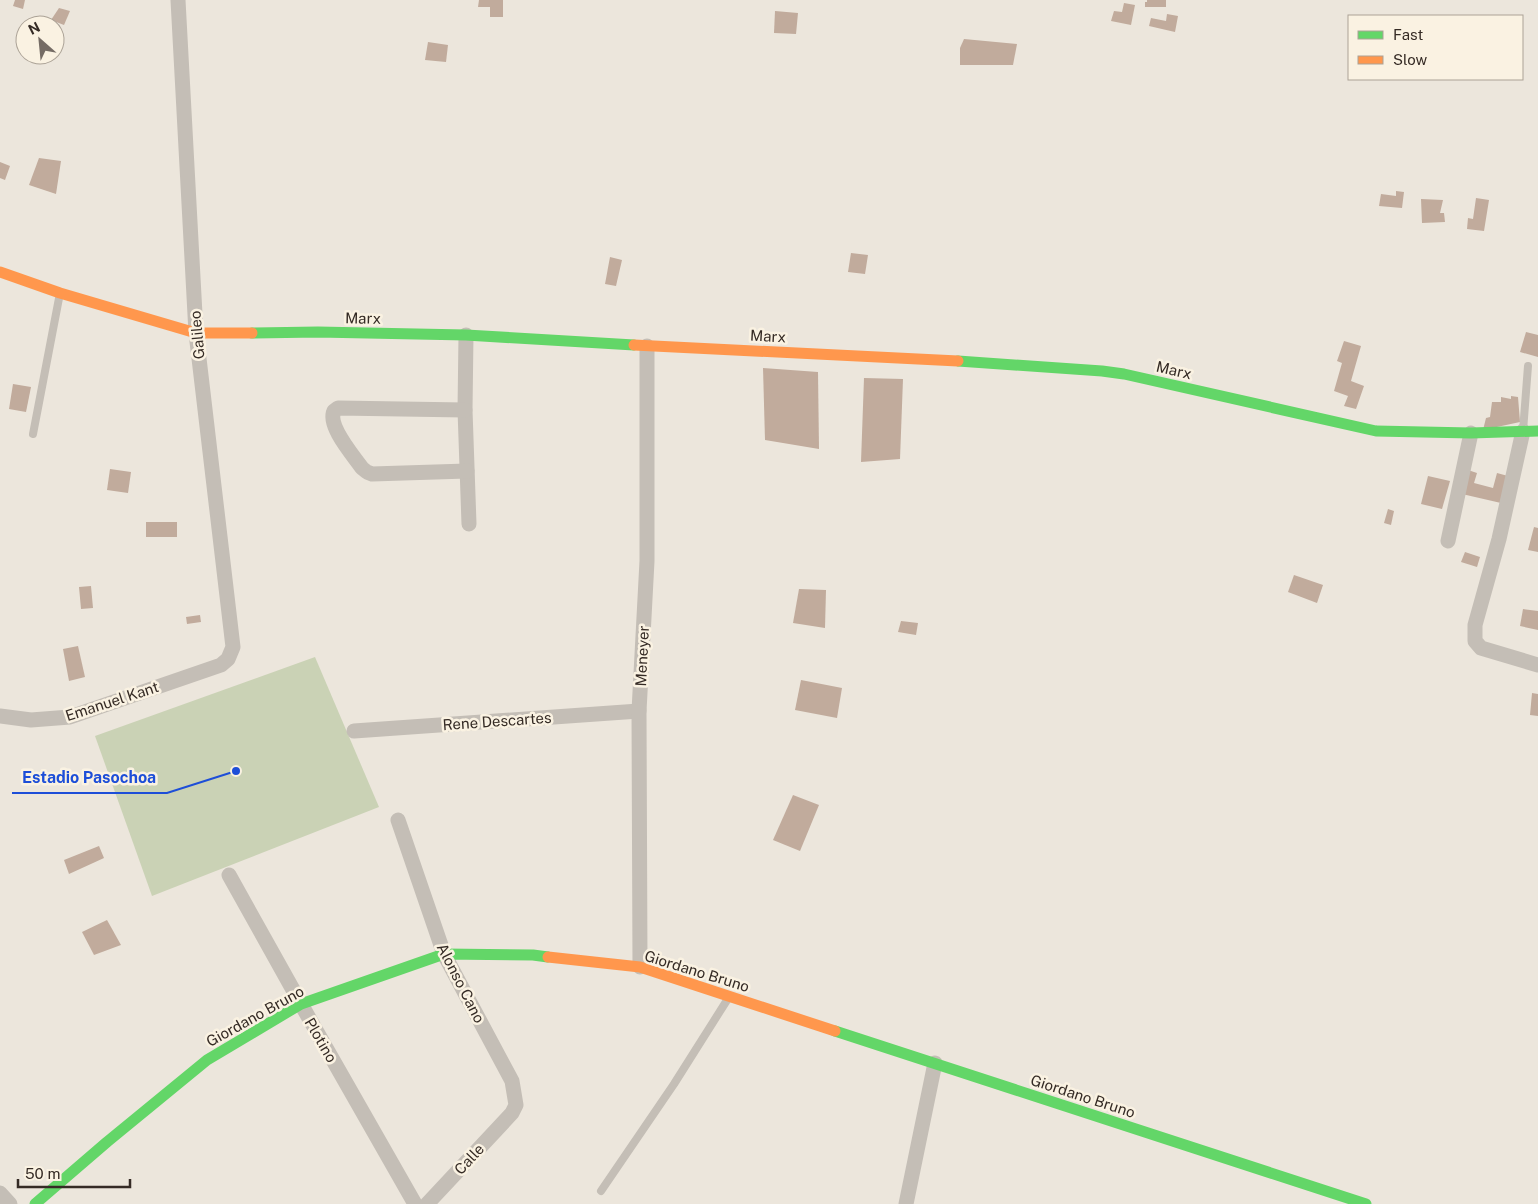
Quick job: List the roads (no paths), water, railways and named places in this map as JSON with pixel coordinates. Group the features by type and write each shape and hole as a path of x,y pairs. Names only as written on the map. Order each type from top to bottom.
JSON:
{"street":[{"name":"Galileo","path":"178,0 196,333 233,647 228,659 221,665"},
{"name":"Marx","path":"0,272 60,293 196,333 318,332 466,335 648,346 918,358 1102,371 1124,374 1376,431 1471,433 1530,431"},
{"path":"466,335 465,410 469,524"},
{"name":"Meneyer","path":"640,967 639,711 646,561 648,346"},
{"path":"465,410 338,408 334,411 332,420 335,428 362,468 372,474 467,472"},
{"path":"1530,431 1475,625 1475,641 1480,648 1538,665"},
{"path":"1448,541 1471,433"},
{"name":"Emanuel Kant","path":"0,716 32,720 70,717 221,665"},
{"name":"Rene Descartes","path":"354,731 639,711"},
{"name":"Alonso Cano","path":"398,820 444,954 512,1081 516,1105 512,1113"},
{"name":"Plotino","path":"230,875 415,1204"},
{"name":"Giordano Bruno","path":"35,1204 207,1060 301,1004 444,954 533,955 640,967 1366,1204"},
{"path":"906,1204 935,1063"},
{"name":"Calle","path":"427,1204 512,1113"},
{"path":"0,1193 10,1204"}],"lane":[{"path":"33,434 60,293"},
{"path":"1528,366 1530,431"},
{"path":"601,1191 674,1084 729,996"}],"place":[{"name":"Estadio Pasochoa","path":"236,771"}]}
